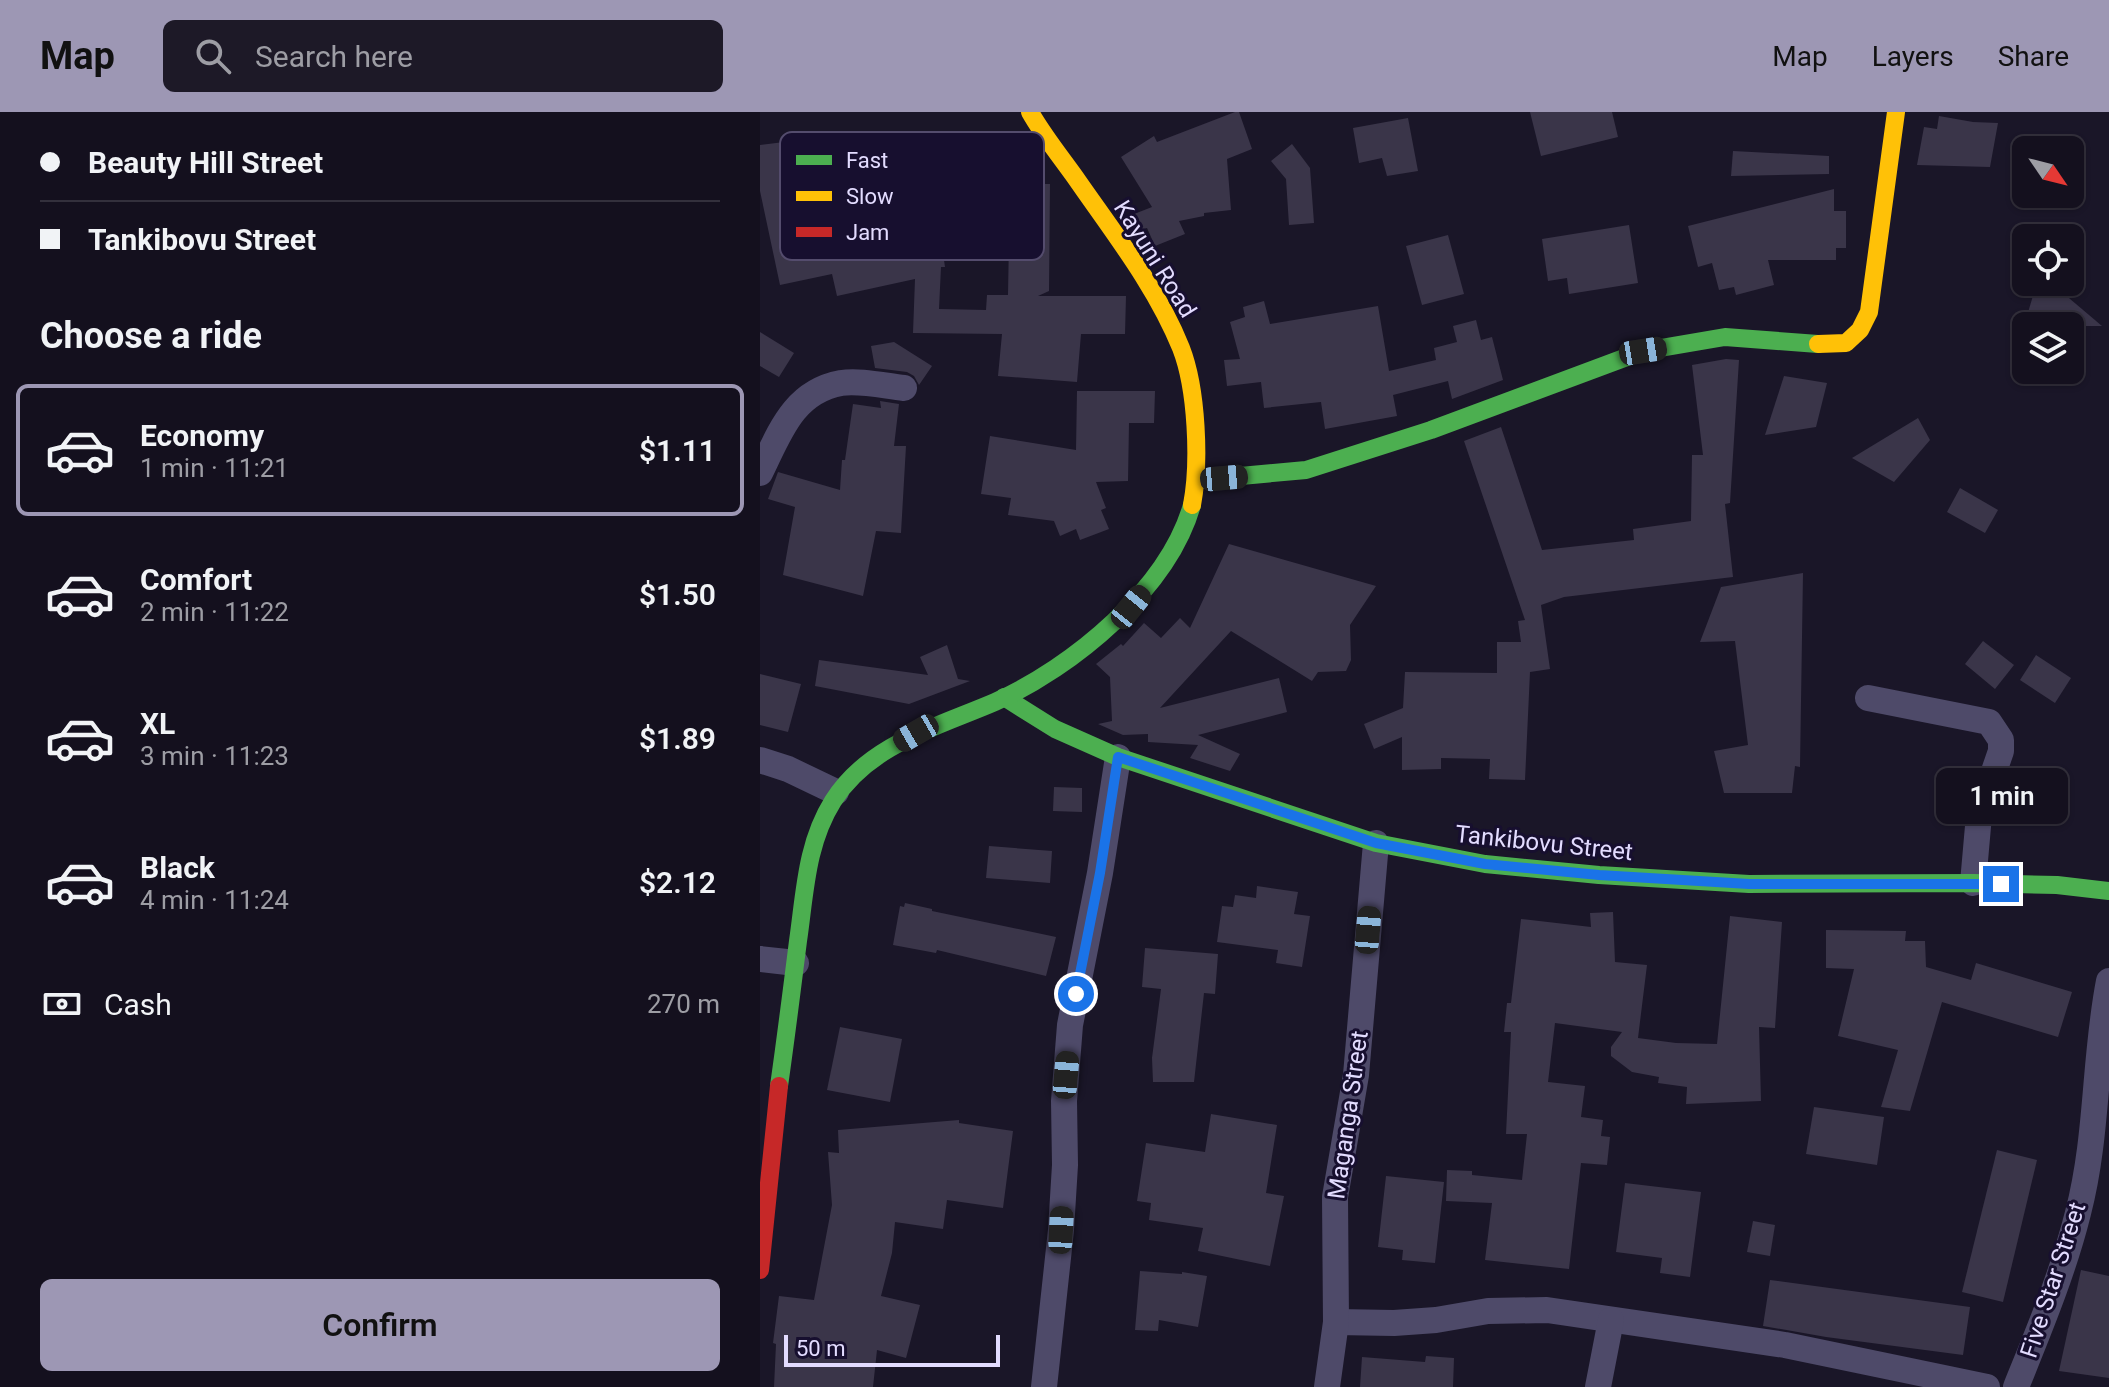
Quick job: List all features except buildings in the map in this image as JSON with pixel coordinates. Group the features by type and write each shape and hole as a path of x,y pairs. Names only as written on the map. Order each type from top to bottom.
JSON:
{"street":[{"name":"Kayuni Road","path":"1030,112 1044,132"},
{"path":"1197,480 1306,470 1431,430 1643,351 1725,337 1826,345 1846,343 1860,330 1869,312 1896,112"},
{"name":"Kayuni Road","path":"760,1270 774,1125 810,851 820,819 836,792 853,773 874,757 916,733 1004,697 1073,653 1131,607 1183,534 1197,480 1195,421 1181,349 1150,286 1044,132"},
{"path":"760,473 791,412 809,395 841,383 904,388"},
{"name":"Tankibovu Street","path":"1004,697 1055,729 1118,757 1376,843 1485,864 1749,884 1973,883 2057,885 2109,891"},
{"path":"1868,698 1989,722 2001,740 2001,751 1979,815 1973,883"},
{"path":"1044,1387 1061,1230 1065,1165 1064,1101 1070,1025 1100,873 1118,757"},
{"path":"760,760 788,769 836,792"},
{"name":"Maganga Street","path":"1327,1387 1336,1322 1335,1197 1356,1075 1376,843"},
{"path":"760,959 796,963"},
{"name":"Five Star Street","path":"2016,1387 2048,1307 2079,1212 2103,1098 2109,981"},
{"path":"1336,1322 1394,1323 1488,1311 1547,1310 1785,1345 1987,1387"},
{"path":"1598,1387 1611,1320"}],"traffic: fast":[{"path":"1197,480 1306,470 1431,430 1643,351 1725,337 1818,344"},
{"path":"779,1086 808,869 817,834 833,801 848,781 885,751 1025,687 1085,646 1140,595 1180,536 1192,505"},
{"path":"1004,697 1055,729 1118,757 1376,843 1485,864 1749,884 1973,883 2057,885 2109,891"}],"traffic: slow":[{"path":"1030,112 1043,132"},
{"path":"1818,344 1846,343 1860,330 1869,312 1896,112"},
{"path":"1044,134 1146,281 1181,348 1191,384 1196,426 1192,505"}],"traffic: jam":[{"path":"760,1270 779,1086"}],"route":[{"path":"1076,994 1100,873 1118,757 1376,843 1485,864 1749,884 2001,884"}]}
